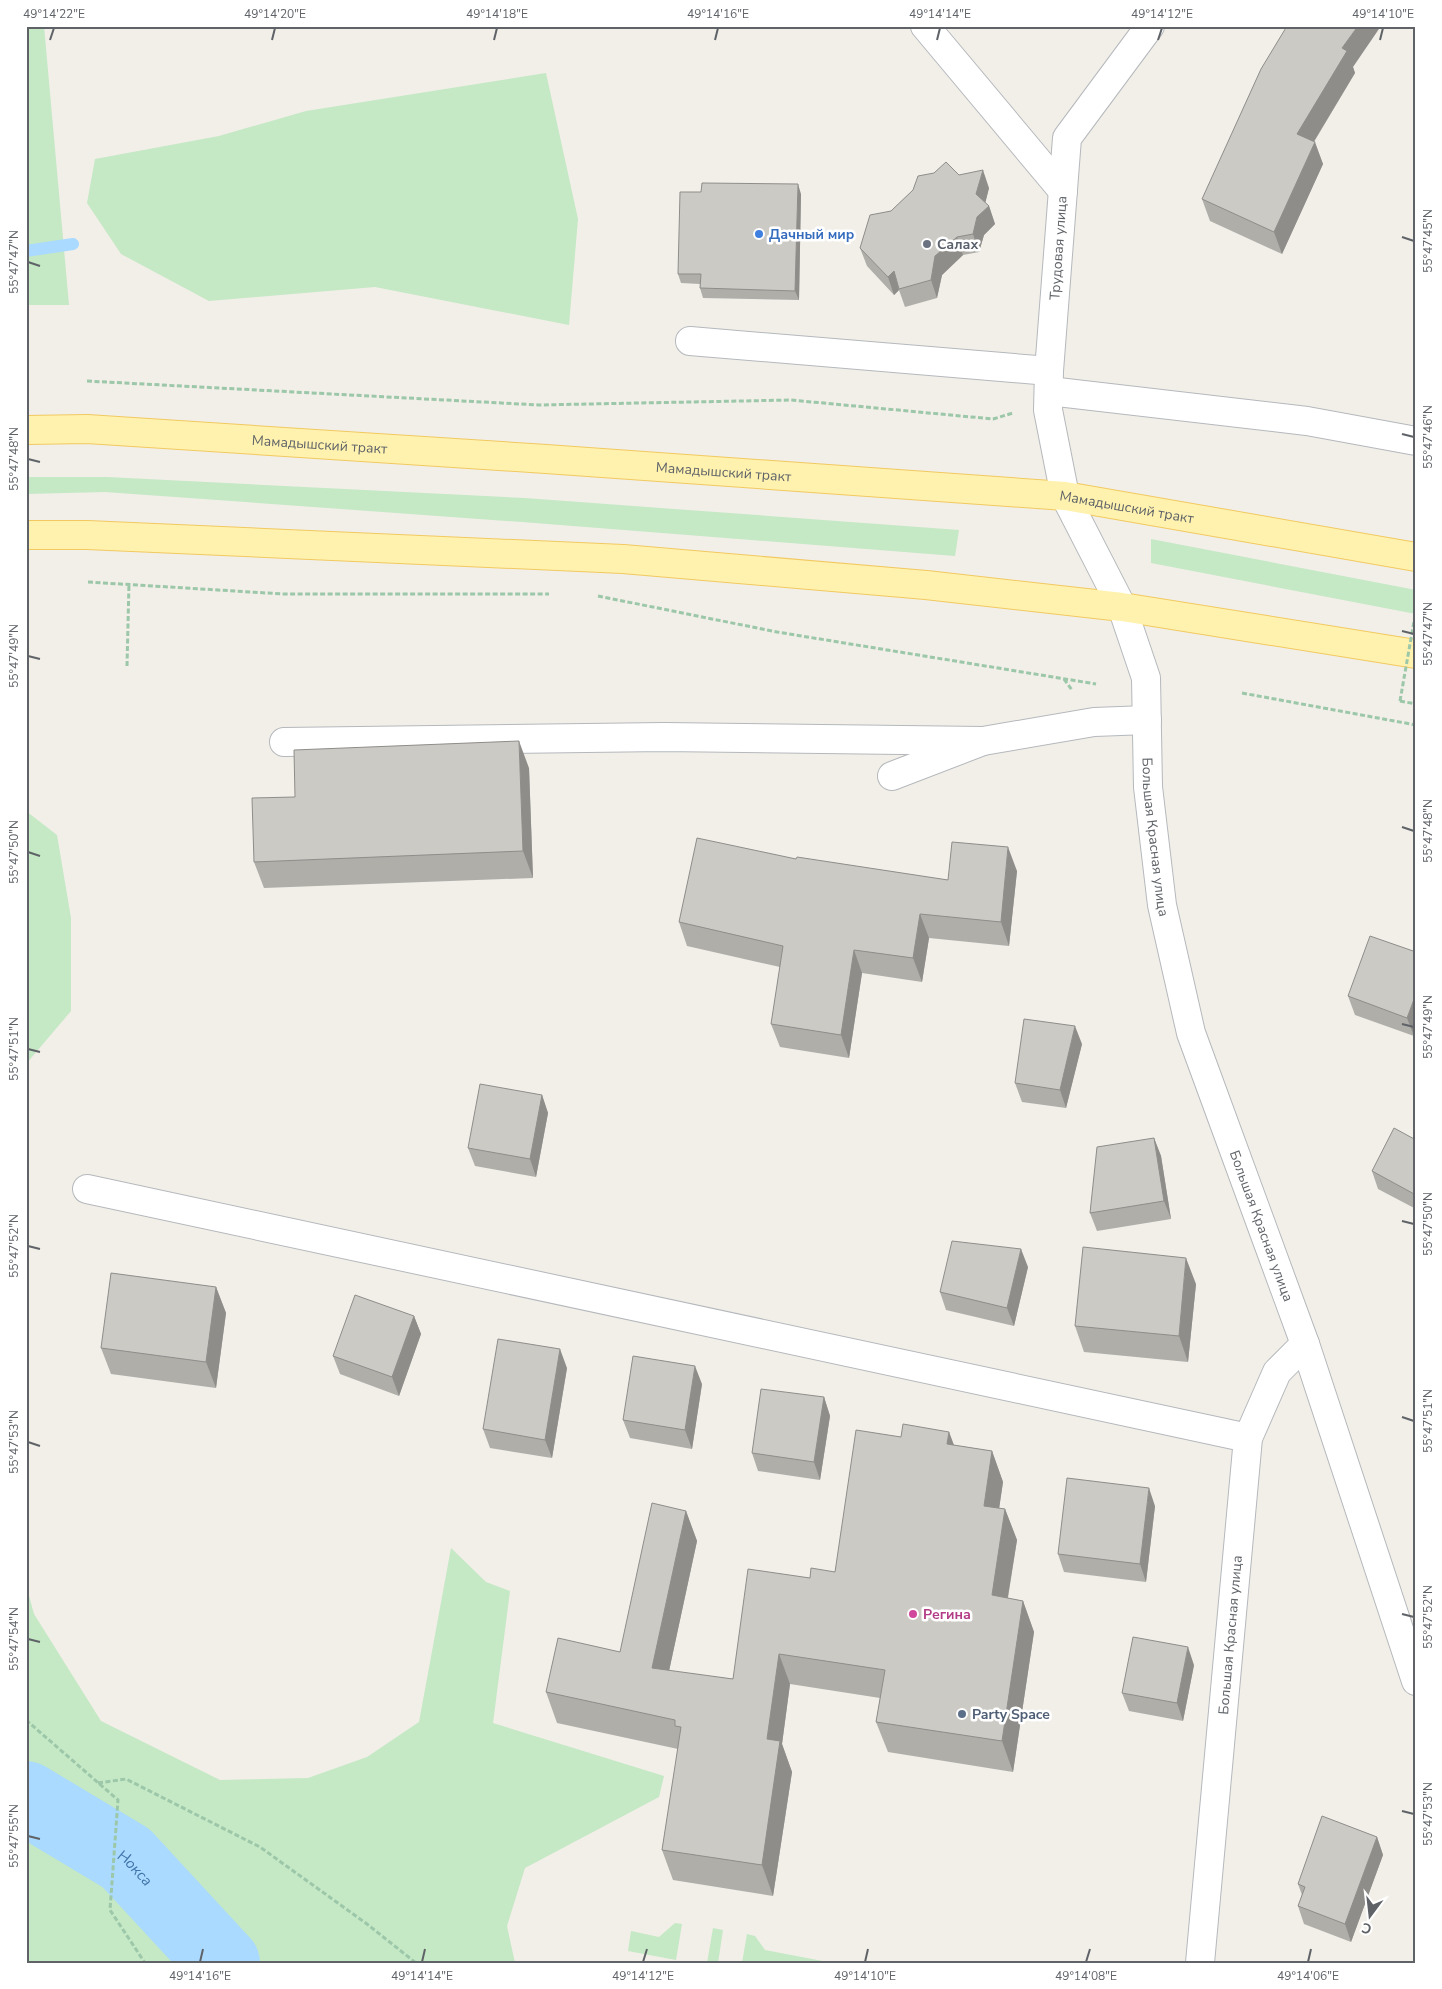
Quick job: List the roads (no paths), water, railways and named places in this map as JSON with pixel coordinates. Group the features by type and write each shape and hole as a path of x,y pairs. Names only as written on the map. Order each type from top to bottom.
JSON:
{"main road":[{"name":"Мамадышский тракт","path":"26,430 87,429 556,459 1064,496 1416,557"},
{"path":"26,535 87,535 623,559 926,585 1122,607 1416,654"}],"street":[{"path":"924,26 1063,192"},
{"name":"Трудовая улица","path":"1064,496 1048,410 1067,138 1150,26"},
{"path":"690,341 1049,381 1307,420 1416,441"},
{"name":"Большая Красная улица","path":"1064,496 1122,607 1146,678 1148,787 1162,905 1192,1033 1305,1344 1277,1372 1248,1438 1200,1963"},
{"path":"284,742 664,737 983,741 1094,722 1147,720"},
{"path":"892,776 983,741"},
{"path":"87,1189 1248,1438"},
{"path":"1305,1344 1416,1681"}],"waterway":[{"path":"26,251 73,244"},
{"name":"Нокса","path":"26,1798 126,1858 223,1963"}],"place":[{"name":"Дачный мир","path":"759,234"},
{"name":"Салах","path":"927,244"},
{"name":"Регина","path":"913,1614"},
{"name":"Party Space","path":"962,1714"}]}
